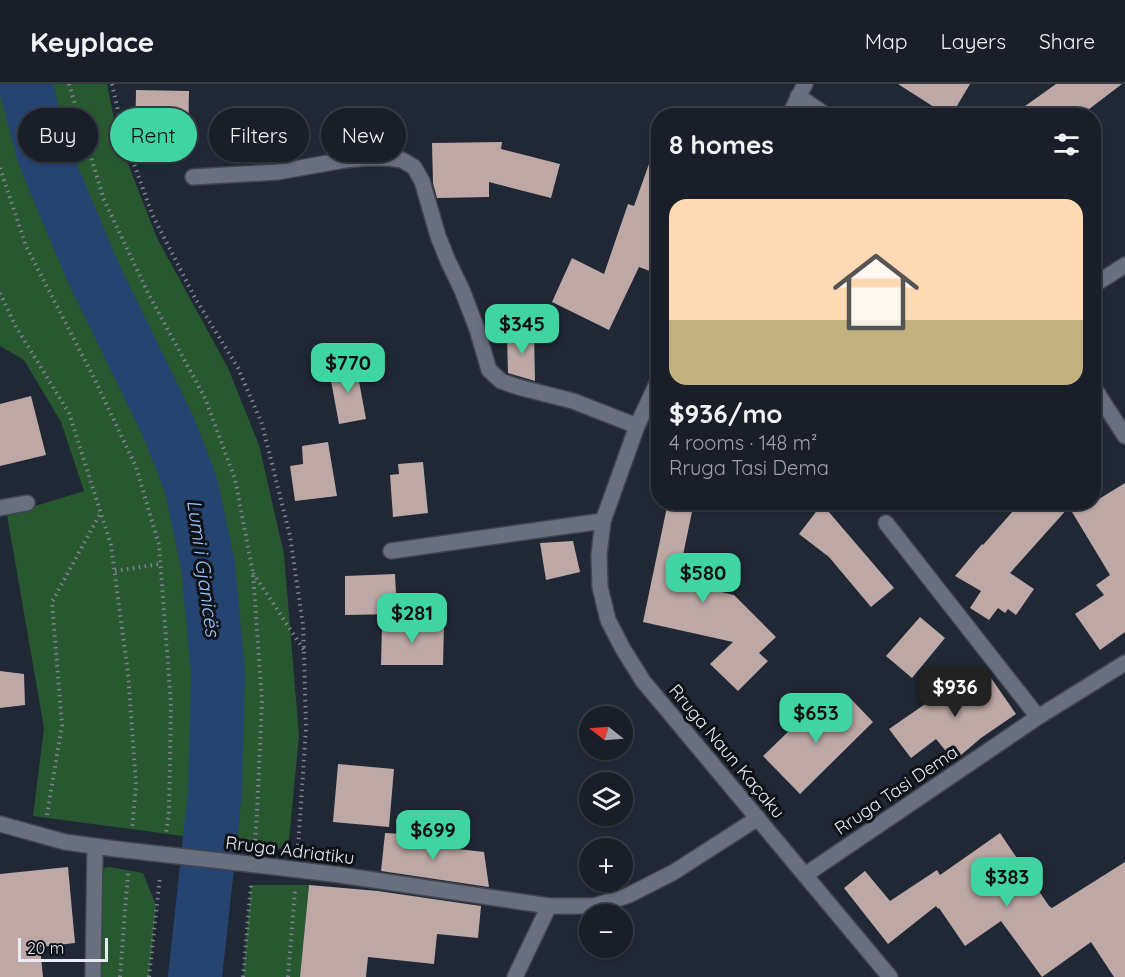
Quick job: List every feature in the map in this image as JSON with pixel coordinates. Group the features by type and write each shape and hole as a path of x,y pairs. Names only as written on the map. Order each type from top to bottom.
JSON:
{"street":[{"path":"793,108 802,90 819,108"},
{"path":"193,177 277,172 365,158 402,160 414,167 422,182 438,236 462,290 489,370 501,381 573,401 637,426"},
{"path":"1101,281 1125,266"},
{"name":"Rruga Naun Kaçaku","path":"651,396 637,426 603,521 599,555 600,587 609,620 623,649 643,681 890,977"},
{"path":"1101,399 1125,436"},
{"path":"0,508 27,503"},
{"path":"391,551 603,521"},
{"path":"886,523 1038,717"},
{"name":"Rruga Tasi Dema","path":"805,875 1038,717 1125,663"},
{"name":"Rruga Adriatiku","path":"0,825 95,847 340,875 549,906 594,906 629,895 674,872 758,818"},
{"path":"93,977 95,847"},
{"path":"515,977 549,906"}],"path":[{"path":"69,84 104,200 149,295 205,398 235,479 253,573 262,701 255,844"},
{"path":"112,84 123,132 152,214 195,298 238,368 262,424 290,536 303,625 306,728 288,977"},
{"path":"0,168 26,246 95,380 136,467 159,545 171,704"},
{"path":"0,293 16,327 69,413 111,544 128,673 136,785 132,830"},
{"path":"43,836 62,725 52,602 101,512"},
{"path":"115,571 160,564"},
{"path":"253,573 304,650"},
{"path":"120,977 129,864"},
{"path":"243,977 252,875"}],"green space":[{"path":"0,84 107,84 112,108 110,108 110,162 127,162 157,238 228,368 259,445 284,554 299,736 288,850 33,816 44,728 7,515 84,491 61,422 24,360 0,346"},
{"path":"109,867 143,873 156,905 149,977 93,977 95,870"},
{"path":"251,885 309,885 300,977 243,977"}],"building":[{"path":"898,84 970,84 956,108 936,108"},
{"path":"1056,84 1122,84 1090,108 1022,108"},
{"path":"136,90 189,91 189,108 136,108"},
{"path":"502,142 501,149 560,164 551,198 489,182 489,197 437,198 433,183 432,143"},
{"path":"651,158 651,271 639,267 609,330 552,302 572,258 604,274 628,204 634,206"},
{"path":"534,332 535,381 508,373 507,335"},
{"path":"356,365 366,419 339,424 329,370"},
{"path":"31,396 46,455 0,466 0,404"},
{"path":"328,442 337,496 295,501 290,466 303,464 302,446"},
{"path":"423,462 428,513 393,517 390,475 399,474 398,464"},
{"path":"1125,483 1125,632 1100,650 1075,614 1104,595 1096,585 1110,575 1071,510 1101,510 1101,498"},
{"path":"666,510 692,510 682,560 710,566 705,588 734,595 776,637 759,653 768,661 738,691 710,664 733,642 643,622"},
{"path":"817,510 827,510 894,588 871,607 829,557 799,534"},
{"path":"1014,510 1066,510 1010,573 1034,589 1016,615 1008,609 1005,613 998,608 989,620 970,608 981,591 955,576"},
{"path":"573,541 580,572 546,580 540,543"},
{"path":"395,574 397,614 345,615 345,576"},
{"path":"920,617 945,638 912,678 886,656"},
{"path":"382,624 444,624 443,665 381,665"},
{"path":"976,669 978,671 962,694 989,675 1016,714 981,738 954,761 936,739 911,758 889,729"},
{"path":"0,671 24,674 25,705 0,708"},
{"path":"851,699 873,722 800,794 763,756 815,706 829,721"},
{"path":"338,764 394,769 389,827 333,822"},
{"path":"385,833 421,835 423,845 484,852 489,887 381,871"},
{"path":"1000,833 1052,908 1125,862 1125,977 1114,977 1091,942 1042,977 1001,921 965,946 936,906 888,944 844,888 865,871 890,901 937,870 940,875"},
{"path":"68,867 75,943 40,947 43,977 0,977 0,874"},
{"path":"309,885 378,891 481,906 478,938 437,934 434,964 368,957 366,977 300,977"}],"waterway":[{"name":"Lumi i Gjanicës","path":"25,84 45,158 92,270 169,428 191,485 208,565 218,673 215,793 195,977"}]}
